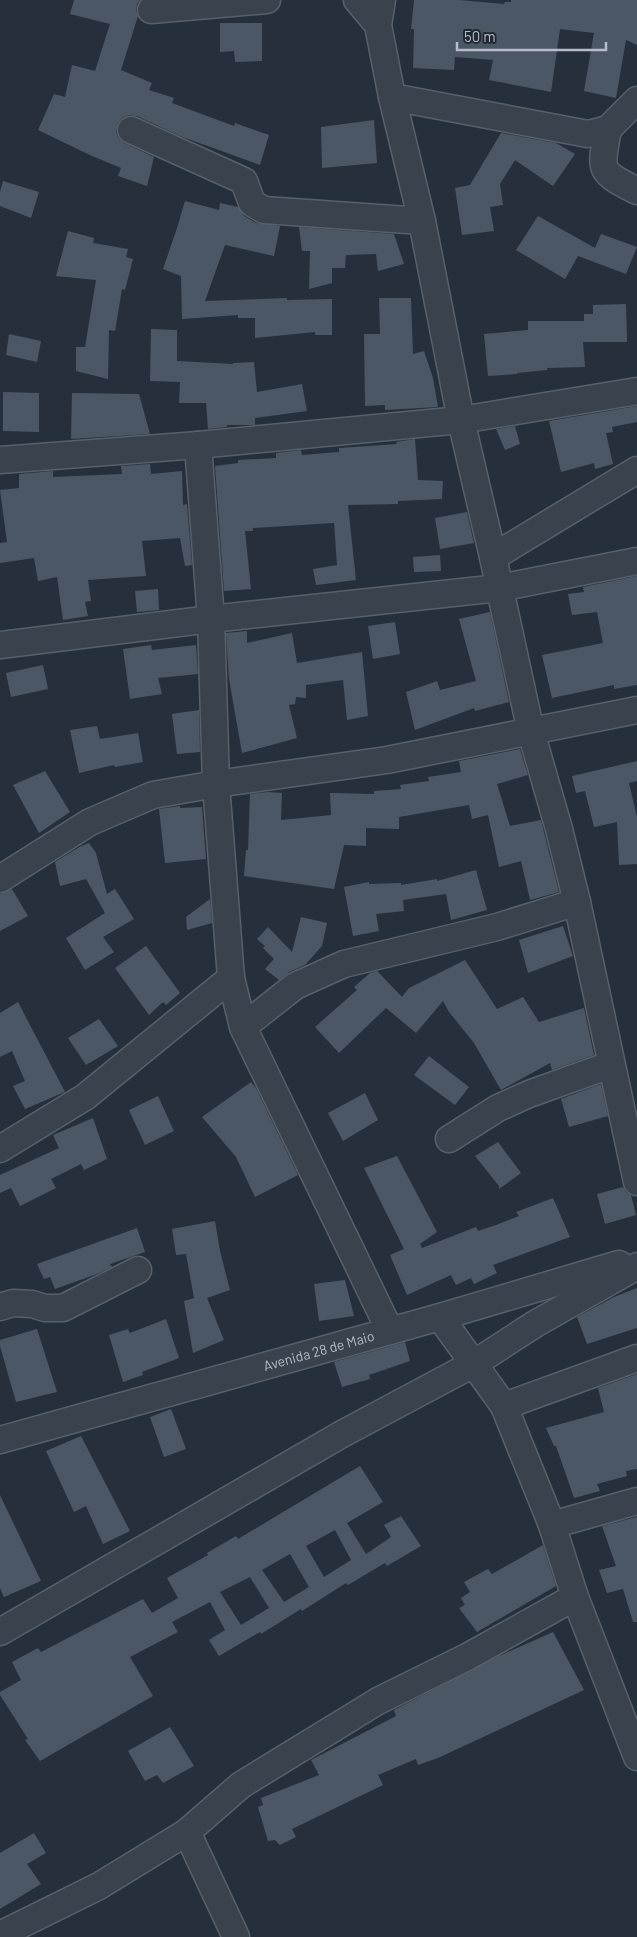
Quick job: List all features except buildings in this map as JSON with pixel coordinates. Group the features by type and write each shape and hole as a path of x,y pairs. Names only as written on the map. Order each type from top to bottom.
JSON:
{"street":[{"path":"151,10 267,0"},
{"path":"356,0 380,12 392,97 422,221 461,420 531,732 559,829 577,902 610,1065 637,1182"},
{"path":"392,97 588,134 608,129 637,100"},
{"path":"608,129 602,158 604,168 610,177 637,191"},
{"path":"131,130 244,181 252,203 264,210 422,221"},
{"path":"0,460 198,445 461,420 637,391"},
{"path":"198,445 211,618 216,784 231,978 243,1027 390,1331"},
{"path":"493,557 637,470"},
{"path":"0,645 211,618 499,588 637,561"},
{"path":"0,879 99,818 153,795 216,784 387,760 637,710"},
{"path":"243,1027 294,986 344,964 497,927 577,902"},
{"path":"0,1149 85,1097 231,978"},
{"path":"449,1139 498,1108 529,1094 610,1065"},
{"name":"Avenida 28 de Maio","path":"0,1440 440,1317 637,1259"},
{"path":"0,1632 342,1434 475,1363 535,1324 637,1266"},
{"path":"0,1307 13,1303 32,1304 45,1308 63,1308 138,1270"},
{"path":"440,1317 475,1363 504,1406 552,1525 576,1597 637,1757"},
{"path":"504,1406 637,1358"},
{"path":"552,1525 637,1501"},
{"path":"0,1935 99,1886 186,1832 241,1785 378,1701 467,1657 576,1597"},
{"path":"186,1832 236,1937"}]}
